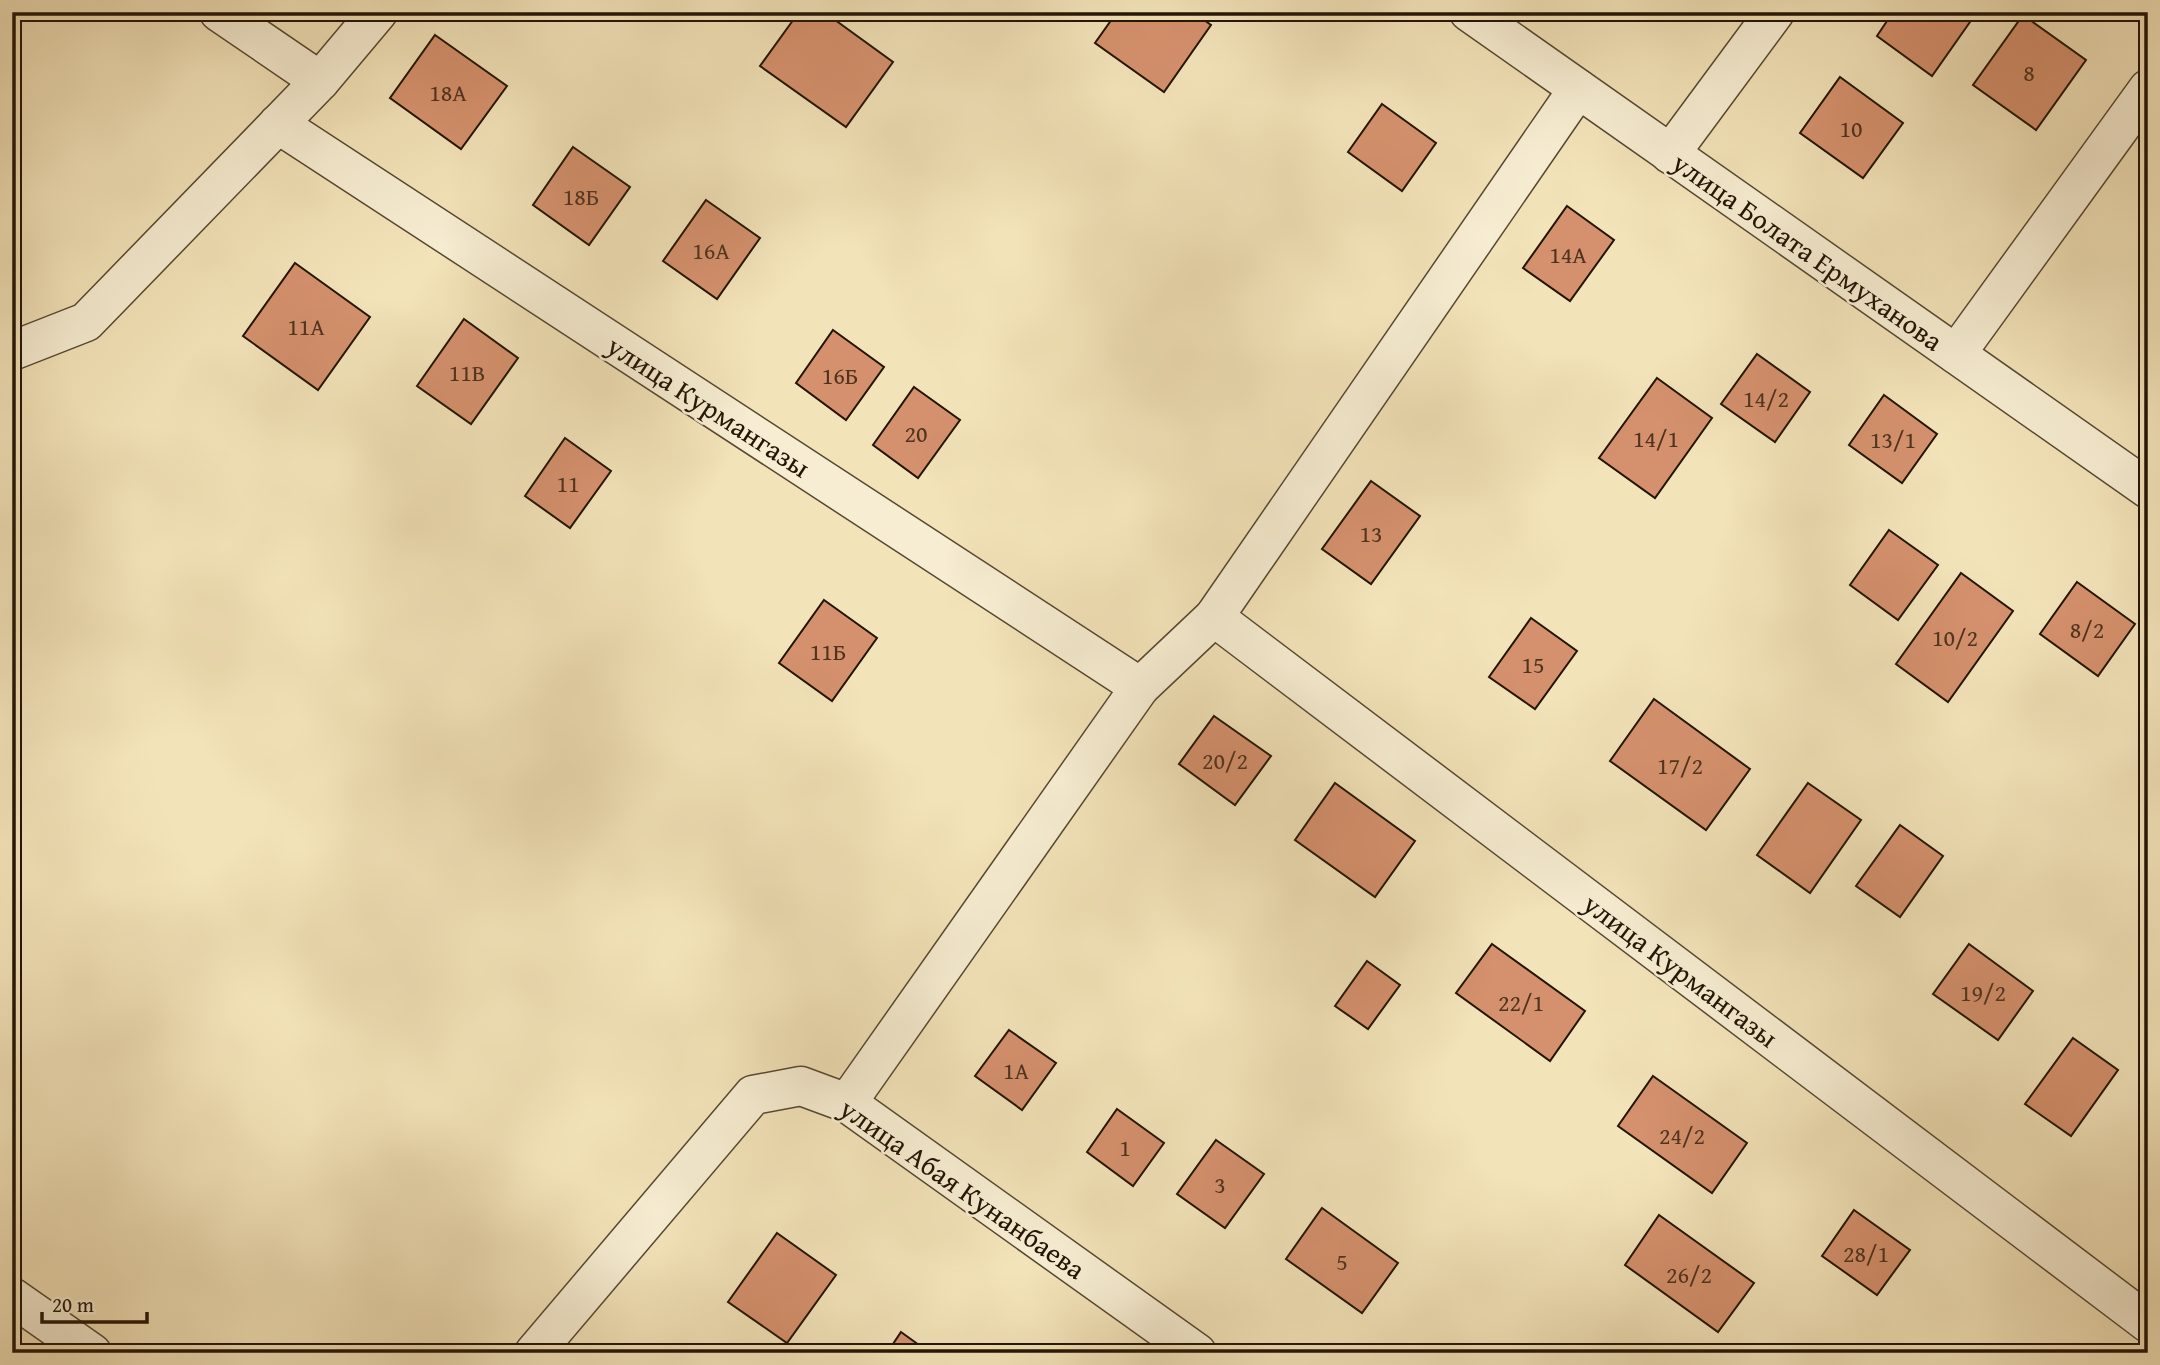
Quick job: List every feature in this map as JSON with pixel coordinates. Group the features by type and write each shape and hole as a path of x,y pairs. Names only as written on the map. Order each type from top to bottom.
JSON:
{"street":[{"path":"219,12 320,81"},
{"path":"12,351 86,322 320,81 378,12"},
{"name":"улица Болата Ермуханова","path":"1469,12 2148,489"},
{"path":"1670,154 1775,12"},
{"path":"847,1102 1140,687 1214,617 1578,89"},
{"path":"1956,354 2148,89"},
{"name":"улица Курмангазы","path":"278,124 1140,687"},
{"name":"улица Курмангазы","path":"1214,617 2148,1323"},
{"name":"улица Абая Кунанбаева","path":"534,1353 753,1095 801,1086 847,1102 1197,1353"},
{"path":"12,1297 92,1353"}],"building":[{"path":"799,12 824,12 893,62 846,127 760,66"},
{"path":"1117,12 1193,12 1211,25 1164,92 1095,43"},
{"path":"1893,12 1977,12 1932,76 1877,36"},
{"path":"2023,15 2086,60 2036,130 1973,85"},
{"path":"435,35 507,86 461,149 390,98"},
{"path":"1840,77 1903,123 1863,178 1800,133"},
{"path":"1382,104 1436,143 1402,191 1348,152"},
{"path":"573,147 630,187 589,245 533,205"},
{"path":"706,200 760,238 717,299 663,261"},
{"path":"1567,206 1614,240 1570,301 1523,268"},
{"path":"295,263 370,317 318,390 243,336"},
{"path":"464,319 518,358 471,424 417,386"},
{"path":"833,330 884,367 846,420 796,383"},
{"path":"1757,354 1810,392 1775,442 1721,404"},
{"path":"1657,378 1712,418 1655,498 1599,458"},
{"path":"914,387 960,420 918,478 873,445"},
{"path":"1884,395 1937,434 1902,483 1849,445"},
{"path":"565,438 611,471 570,528 525,496"},
{"path":"1371,481 1420,516 1371,584 1322,549"},
{"path":"1889,530 1938,565 1898,620 1850,585"},
{"path":"1961,573 2013,611 1948,702 1896,664"},
{"path":"2077,582 2135,624 2098,676 2040,634"},
{"path":"824,600 877,638 832,701 779,663"},
{"path":"1531,618 1577,651 1535,709 1489,677"},
{"path":"1654,699 1750,769 1706,830 1610,761"},
{"path":"1214,716 1271,756 1235,805 1179,764"},
{"path":"1335,783 1415,841 1375,897 1295,840"},
{"path":"1808,783 1861,820 1810,893 1757,855"},
{"path":"1900,825 1943,856 1900,917 1856,886"},
{"path":"1492,944 1585,1011 1550,1061 1456,993"},
{"path":"1969,944 2033,991 1998,1040 1933,994"},
{"path":"1367,961 1400,985 1368,1029 1335,1006"},
{"path":"1009,1030 1056,1063 1022,1110 975,1076"},
{"path":"2073,1038 2118,1070 2071,1136 2025,1104"},
{"path":"1653,1076 1747,1143 1712,1193 1618,1126"},
{"path":"1117,1109 1164,1143 1133,1186 1087,1152"},
{"path":"1216,1140 1264,1174 1225,1228 1177,1194"},
{"path":"1322,1208 1398,1263 1362,1313 1286,1259"},
{"path":"1854,1210 1910,1250 1877,1295 1822,1256"},
{"path":"1659,1215 1754,1283 1718,1332 1625,1265"},
{"path":"777,1233 836,1275 787,1343 728,1302"},
{"path":"901,1332 930,1353 887,1353"},
{"path":"1524,1345 1535,1353 1519,1353"}]}
